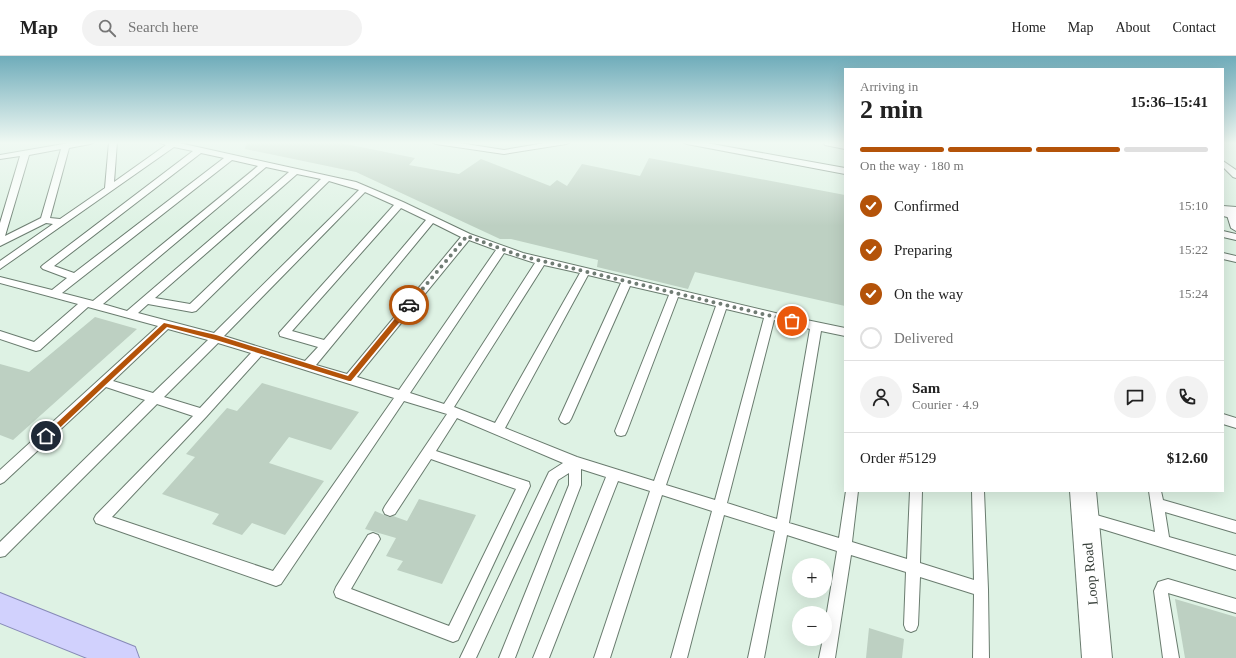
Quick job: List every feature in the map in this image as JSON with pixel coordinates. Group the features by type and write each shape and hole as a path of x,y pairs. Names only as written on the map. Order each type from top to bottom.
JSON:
{"main road":[{"path":"0,608 124,658"}],"street":[{"name":"Loop Road","path":"1083,492 1097,658"}],"lane":[{"path":"0,239 20,170"},
{"path":"44,220 59,170"},
{"path":"109,189 111,170"},
{"path":"0,266 133,170"},
{"path":"75,278 46,267 173,170"},
{"path":"53,295 214,170"},
{"path":"0,335 36,347 257,170"},
{"path":"291,170 353,184 400,204 467,236 521,256 676,292 770,316 844,332"},
{"path":"129,315 295,171"},
{"path":"146,300 192,308 327,178"},
{"path":"0,551 216,338 364,189"},
{"path":"326,345 284,333 400,204"},
{"path":"308,366 432,219"},
{"path":"0,243 44,220 62,222"},
{"path":"1224,234 1236,237"},
{"path":"349,379 467,236"},
{"path":"259,351 202,414 101,519 276,579 502,249"},
{"path":"1224,256 1236,259"},
{"path":"390,510 428,454 451,410 541,261"},
{"path":"498,429 586,272"},
{"path":"0,280 216,338 451,410 575,462 981,589"},
{"path":"565,418 627,281"},
{"path":"621,431 676,292"},
{"path":"602,658 658,488 722,304"},
{"path":"679,658 770,316"},
{"path":"0,478 166,325"},
{"path":"756,658 782,527 816,326"},
{"path":"104,382 202,414"},
{"path":"1224,420 1236,422"},
{"path":"373,539 341,592 453,635 524,486 428,454"},
{"path":"468,658 554,476 575,462"},
{"path":"507,658 575,484 575,462"},
{"path":"541,658 614,474"},
{"path":"827,658 845,546 852,492"},
{"path":"911,625 916,492"},
{"path":"978,492 981,589 981,658"},
{"path":"1155,492 1163,541"},
{"path":"1157,504 1236,527"},
{"path":"1085,518 1236,563"},
{"path":"1171,658 1161,591 1163,587 1168,586 1176,588 1236,606"}],"building":[{"path":"347,170 437,170 459,174 465,170 509,170 550,186 557,180 567,186 578,170 611,170 640,176 643,170 713,170 844,195 844,306 695,272 688,289 597,267 598,260 511,239 500,239 356,172"},
{"path":"95,317 137,329 13,440 0,435 0,364 29,372"},
{"path":"262,383 359,412 331,450 289,437 269,463 324,481 285,535 252,523 242,535 212,524 219,514 162,494 195,457 186,454 227,408 237,411"},
{"path":"419,499 476,515 442,584 397,570 403,561 386,556 396,538 365,529 375,511 389,517 393,516 407,521"},
{"path":"1175,599 1236,617 1236,658 1185,658"},
{"path":"869,628 904,639 902,658 866,658"}],"way so far":[{"path":"409,305 467,236 521,256 792,321"}],"route":[{"path":"46,436 166,325 216,338 349,379 409,305"}]}
